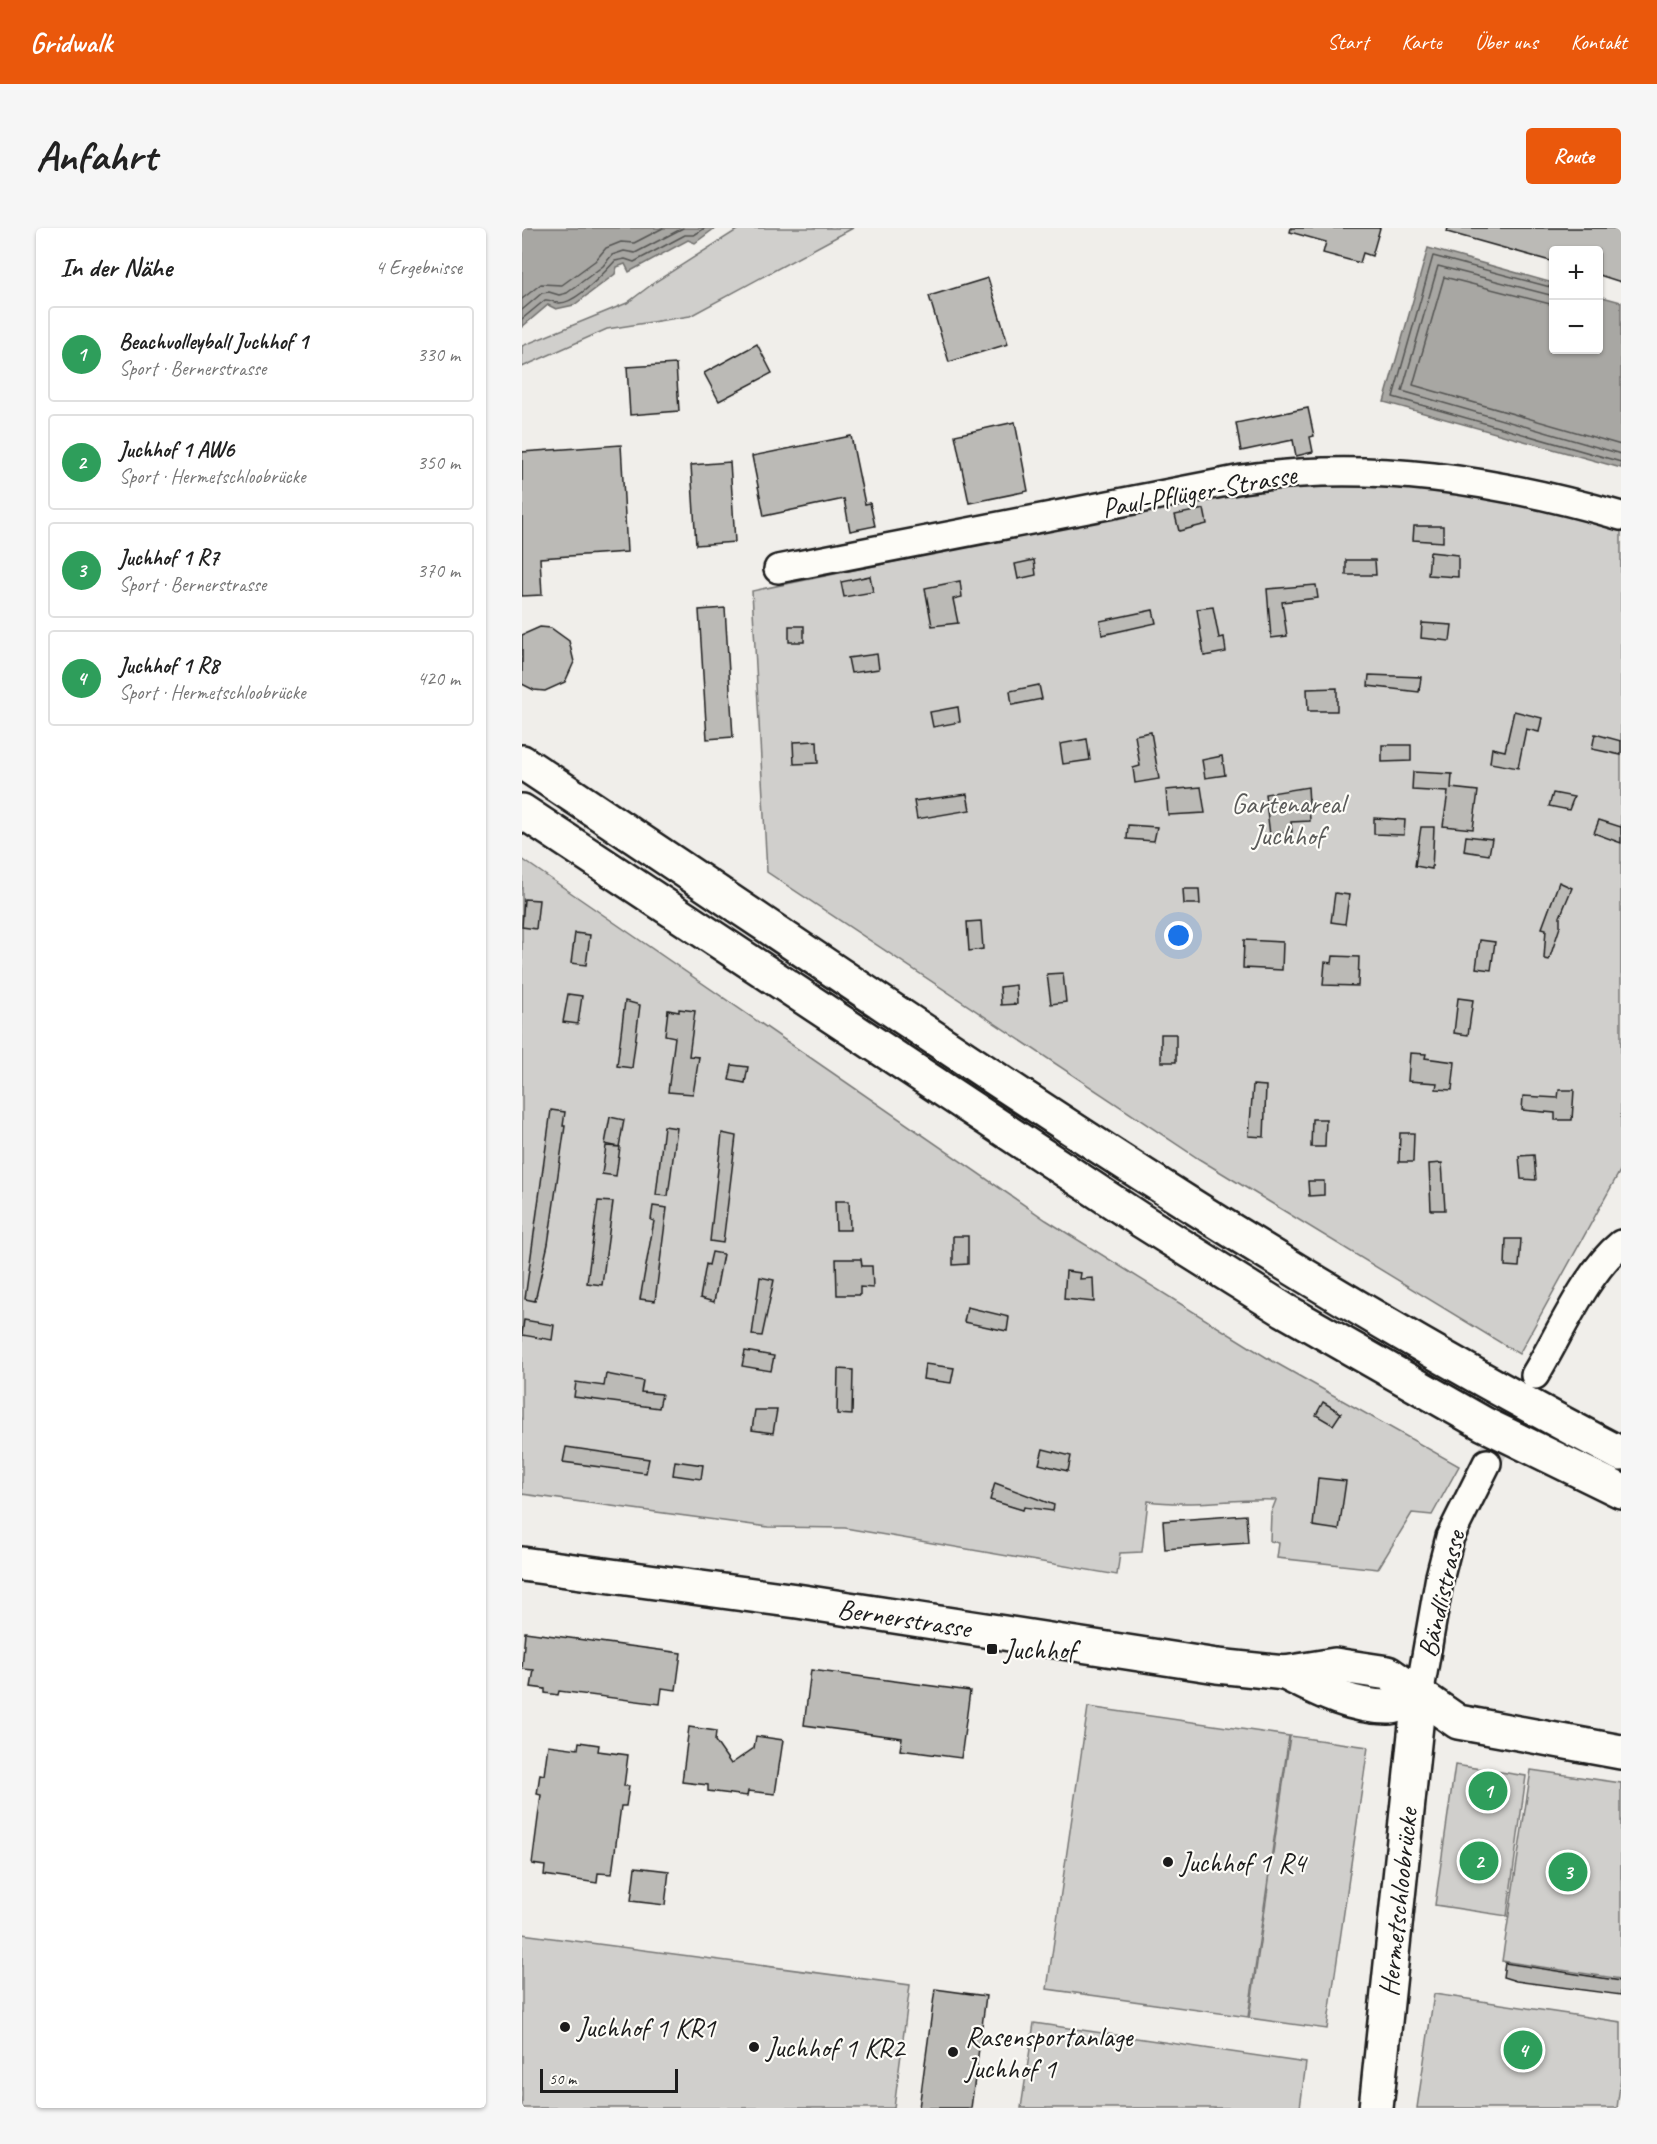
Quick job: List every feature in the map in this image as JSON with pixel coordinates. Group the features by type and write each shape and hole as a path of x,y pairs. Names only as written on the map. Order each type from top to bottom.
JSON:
{"main road":[{"path":"522,762 1172,1194 1307,1278 1499,1389 1620,1452"},
{"path":"522,811 1142,1221 1284,1310 1541,1453 1621,1491"},
{"path":"1541,1453 1568,1479 1621,1507"},
{"name":"Bernerstrasse","path":"522,1564 797,1601 1217,1666 1285,1673 1334,1697 1389,1707 1419,1696"},
{"path":"1419,1696 1458,1722 1621,1752"},
{"name":"Hermetschloobrücke","path":"1376,2108 1419,1696"}],"street":[{"name":"Paul-Pflüger-Strasse","path":"778,569 1242,479 1294,472 1401,472 1481,483 1621,516"},
{"path":"1535,1375 1594,1274 1610,1253 1621,1244"},
{"name":"Bändlistrasse","path":"1419,1696 1440,1576 1450,1537 1487,1463"}],"green space":[{"path":"740,228 853,228 690,316 607,329 522,367 522,346 627,303 655,282"},
{"name":"Gartenareal Juchhof","path":"1339,481 1450,490 1621,526 1621,1169 1519,1354 1199,1159 767,872 752,591 1233,492"},
{"path":"522,859 1046,1220 1269,1359 1459,1466 1432,1515 1412,1513 1378,1569 1277,1558 1279,1543 1270,1541 1271,1513 1276,1500 1180,1503 1148,1501 1142,1552 1120,1553 1117,1575 845,1528 768,1527 522,1494"},
{"name":"Juchhof 1 R4","path":"1088,1707 1289,1736 1248,2017 1047,1989"},
{"path":"1290,1736 1368,1747 1327,2029 1249,2018"},
{"path":"1455,1765 1526,1776 1507,1916 1435,1905"},
{"path":"1531,1770 1621,1783 1621,1979 1502,1961"},
{"name":"Juchhof 1 KR2","path":"522,1934 910,1985 894,2108 522,2108"},
{"path":"1434,1994 1621,2022 1621,2078 1617,2108 1417,2108"},
{"path":"1034,2023 1306,2063 1300,2108 1021,2108"}],"water":[{"path":"522,228 715,228 695,243 688,240 629,272 625,264 617,267 615,274 574,305 556,309 548,305 522,327"},
{"path":"1428,248 1549,282 1549,354 1603,354 1603,297 1621,302 1621,468 1384,402"}],"building":[{"path":"1291,228 1380,228 1372,256 1363,253 1360,263 1323,253 1326,242 1290,232"},
{"path":"1448,228 1621,228 1621,282 1603,276 1603,246 1549,246 1549,261 1447,232"},
{"path":"988,278 1008,344 949,362 929,296"},
{"path":"757,344 772,373 719,401 704,373"},
{"path":"676,364 679,411 630,415 627,367"},
{"path":"1308,408 1314,436 1310,437 1313,452 1296,456 1293,440 1241,451 1236,423"},
{"path":"1015,422 1028,491 969,503 955,435"},
{"path":"851,436 865,504 870,503 875,526 850,531 844,499 764,516 752,456"},
{"path":"621,445 627,552 540,558 542,595 522,596 522,452"},
{"path":"730,462 735,542 696,545 691,465"},
{"path":"1204,509 1207,524 1179,531 1175,515"},
{"path":"1414,526 1443,526 1443,542 1413,540"},
{"path":"1430,552 1458,555 1458,577 1428,575"},
{"path":"1034,560 1036,575 1018,579 1015,564"},
{"path":"1346,560 1375,560 1376,575 1346,575"},
{"path":"870,576 873,592 844,597 841,582"},
{"path":"960,581 962,597 953,599 958,623 932,626 925,588"},
{"path":"1316,585 1318,598 1282,602 1287,636 1271,638 1267,589"},
{"path":"1213,607 1219,638 1224,637 1226,652 1204,656 1197,609"},
{"path":"725,608 733,737 707,739 699,610"},
{"path":"1153,610 1156,623 1102,635 1100,621"},
{"path":"1422,623 1452,625 1450,641 1421,638"},
{"path":"789,626 804,626 804,642 789,642"},
{"path":"540,627 551,628 569,641 574,662 565,682 545,691 534,690 522,684 522,635"},
{"path":"877,654 879,669 851,673 848,658"},
{"path":"1369,675 1421,677 1419,692 1368,686"},
{"path":"1039,685 1042,699 1012,705 1010,691"},
{"path":"1337,688 1337,711 1308,711 1307,689"},
{"path":"958,707 960,722 933,727 930,712"},
{"path":"1514,711 1542,718 1539,732 1526,729 1518,768 1490,763 1492,748 1505,751"},
{"path":"1151,732 1159,779 1135,783 1133,768 1140,766 1135,735"},
{"path":"1595,734 1621,741 1621,755 1592,749"},
{"path":"1087,739 1090,760 1063,764 1060,744"},
{"path":"817,741 818,763 794,764 793,742"},
{"path":"1382,745 1411,745 1411,761 1382,762"},
{"path":"1222,756 1225,775 1205,778 1202,760"},
{"path":"1413,772 1452,774 1451,788 1478,791 1473,829 1443,826 1448,792 1412,790"},
{"path":"1201,787 1205,813 1168,815 1166,790"},
{"path":"1308,787 1310,821 1291,822 1292,832 1270,835 1265,794"},
{"path":"1553,793 1574,797 1569,810 1549,806"},
{"path":"967,794 970,810 917,819 914,801"},
{"path":"1374,818 1405,820 1404,835 1374,834"},
{"path":"1599,820 1621,827 1621,843 1594,833"},
{"path":"1128,825 1157,827 1154,841 1127,839"},
{"path":"1421,827 1434,827 1432,869 1415,866"},
{"path":"1466,836 1492,839 1489,855 1464,851"},
{"path":"1559,882 1572,888 1560,917 1560,927 1549,960 1544,959 1546,929 1542,928"},
{"path":"1183,889 1199,889 1200,904 1184,904"},
{"path":"1335,893 1349,895 1345,924 1331,922"},
{"path":"524,899 539,900 536,929 522,927"},
{"path":"981,921 983,949 969,951 967,922"},
{"path":"575,933 590,935 586,965 571,963"},
{"path":"1244,940 1283,942 1282,970 1243,968"},
{"path":"1480,940 1495,942 1491,970 1476,968"},
{"path":"1333,956 1359,957 1358,986 1323,985 1325,962 1332,963"},
{"path":"1063,973 1066,1002 1051,1004 1047,974"},
{"path":"1016,985 1017,1004 1001,1005 1000,987"},
{"path":"568,994 582,996 578,1024 563,1022"},
{"path":"1458,998 1473,1000 1468,1035 1454,1033"},
{"path":"625,1001 640,1005 632,1068 617,1066"},
{"path":"679,1009 695,1011 689,1056 699,1057 693,1094 668,1092 675,1037 665,1035 668,1010 679,1012"},
{"path":"1161,1034 1176,1034 1176,1062 1161,1062"},
{"path":"1410,1053 1426,1054 1425,1058 1455,1062 1452,1090 1436,1089 1437,1083 1408,1081"},
{"path":"732,1065 748,1067 745,1083 729,1080"},
{"path":"1253,1085 1266,1086 1264,1137 1249,1136"},
{"path":"1559,1090 1574,1090 1572,1120 1555,1120 1555,1113 1522,1110 1523,1096 1558,1098"},
{"path":"551,1110 565,1112 563,1126 565,1126 548,1244 535,1301 525,1299"},
{"path":"610,1117 624,1120 619,1147 605,1144"},
{"path":"1312,1119 1326,1119 1325,1147 1311,1147"},
{"path":"664,1126 677,1128 668,1196 656,1195"},
{"path":"722,1133 736,1136 723,1243 710,1241"},
{"path":"1400,1133 1414,1133 1413,1162 1399,1162"},
{"path":"606,1146 620,1147 616,1176 602,1174"},
{"path":"1534,1155 1536,1180 1521,1179 1519,1156"},
{"path":"1442,1163 1445,1210 1431,1210 1429,1164"},
{"path":"1308,1181 1324,1181 1324,1195 1309,1196"},
{"path":"598,1201 613,1202 602,1285 587,1283"},
{"path":"835,1201 849,1201 850,1230 836,1230"},
{"path":"653,1206 667,1208 655,1301 640,1299 654,1221 651,1220"},
{"path":"953,1236 968,1236 968,1264 953,1265"},
{"path":"1506,1239 1521,1239 1519,1267 1505,1266"},
{"path":"712,1252 723,1254 714,1302 700,1298 706,1264 709,1265"},
{"path":"836,1259 861,1259 862,1266 872,1266 873,1288 860,1287 860,1295 837,1295"},
{"path":"1066,1271 1081,1273 1080,1279 1093,1278 1094,1302 1064,1299"},
{"path":"760,1277 774,1280 762,1336 752,1335"},
{"path":"967,1307 1009,1317 1007,1331 964,1322"},
{"path":"524,1320 554,1325 552,1340 522,1335"},
{"path":"745,1351 774,1356 771,1371 742,1366"},
{"path":"925,1364 954,1368 951,1383 923,1379"},
{"path":"838,1369 853,1370 852,1415 837,1414"},
{"path":"606,1374 643,1381 641,1392 662,1394 659,1408 574,1397 576,1382 604,1386"},
{"path":"1323,1402 1341,1413 1333,1425 1316,1415"},
{"path":"755,1410 777,1410 773,1433 752,1430"},
{"path":"566,1447 649,1459 646,1473 563,1462"},
{"path":"1043,1449 1071,1456 1068,1471 1039,1464"},
{"path":"675,1461 703,1465 701,1479 673,1475"},
{"path":"1318,1478 1346,1481 1339,1530 1313,1526"},
{"path":"995,1483 1054,1505 1053,1511 1024,1507 1023,1510 990,1500"},
{"path":"1246,1515 1248,1543 1165,1549 1163,1521"},
{"path":"525,1632 681,1653 676,1690 662,1688 660,1704 559,1691 558,1695 545,1693 545,1689 531,1687 534,1670 522,1669"},
{"path":"811,1670 970,1691 961,1758 900,1750 902,1738 804,1725"},
{"path":"689,1727 716,1731 715,1741 731,1764 754,1748 756,1736 783,1740 775,1794 748,1791 747,1796 708,1791 708,1785 682,1782"},
{"path":"579,1742 599,1745 598,1751 628,1755 624,1786 629,1786 626,1806 621,1806 612,1874 598,1873 597,1883 544,1875 545,1866 532,1864 541,1795 537,1794 540,1774 544,1775 548,1745 578,1749"},
{"path":"635,1867 669,1871 665,1905 631,1901"},
{"path":"1505,1963 1621,1981 1621,1995 1516,1981 1503,1977"},
{"name":"Rasensportanlage Juchhof 1","path":"935,1989 986,1996 971,2108 919,2108"}],"tunnel":[{"path":"1487,1463 1531,1382"}],"place":[{"name":"Juchhof","path":"992,1649"},
{"name":"Beachvolleyball Juchhof 1","path":"1488,1791"},
{"name":"Juchhof 1 AW6","path":"1479,1861"},
{"name":"Juchhof 1 R4","path":"1168,1862"},
{"name":"Juchhof 1 R7","path":"1568,1872"},
{"name":"Juchhof 1 KR1","path":"565,2027"},
{"name":"Juchhof 1 KR2","path":"754,2047"},
{"name":"Juchhof 1 R8","path":"1523,2050"},
{"name":"Rasensportanlage Juchhof 1","path":"953,2052"}]}
